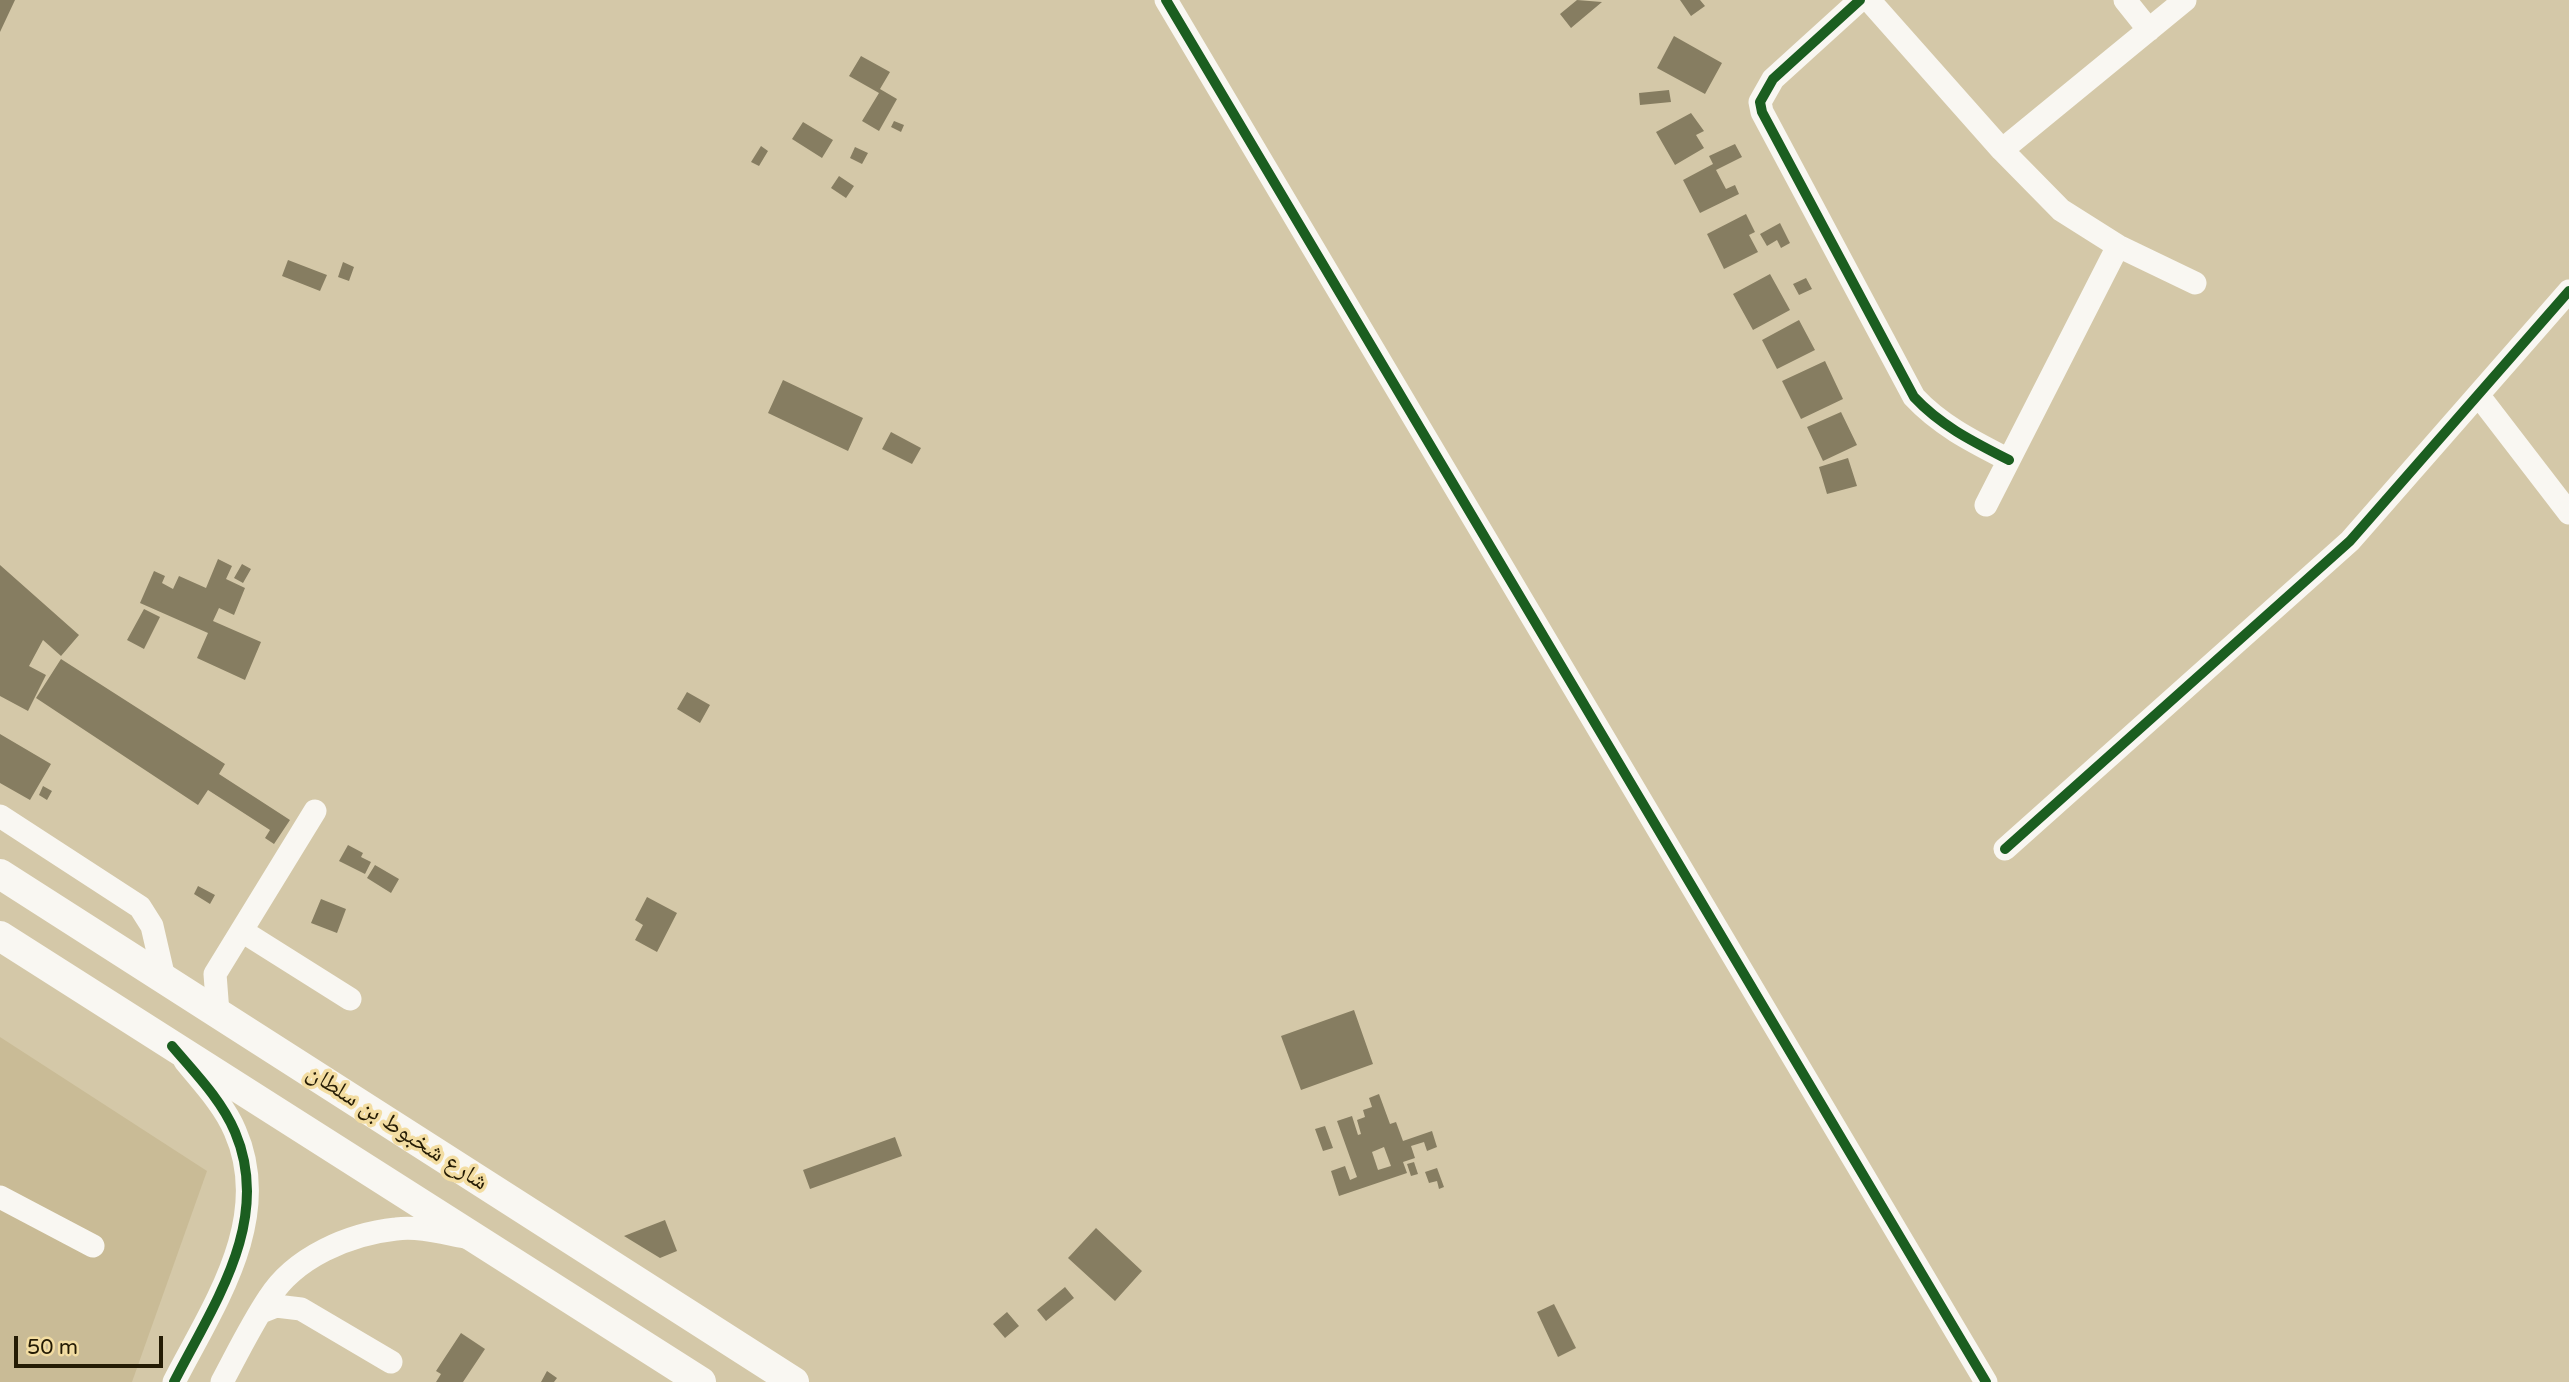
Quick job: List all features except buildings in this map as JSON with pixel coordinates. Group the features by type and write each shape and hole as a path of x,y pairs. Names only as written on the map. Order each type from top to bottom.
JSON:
{"main road":[{"name":"شارع شخبوط بن سلطان","path":"0,874 794,1382"},
{"name":"شارع شخبوط بن سلطان","path":"0,936 701,1382"}],"street":[{"path":"1166,0 1986,1382"},
{"path":"1860,0 1773,79 1760,102 1762,112 1914,397 1933,417 1956,433 2009,460"},
{"path":"1869,0 2002,150 2061,210 2118,246 2195,283"},
{"path":"2124,0 2149,30"},
{"path":"2002,150 2185,0"},
{"path":"1986,505 2118,246"},
{"path":"2005,849 2350,541 2569,291"},
{"path":"2479,396 2569,513"},
{"path":"218,1013 215,974 315,811"},
{"path":"0,816 140,907 152,926 172,983 215,974"},
{"path":"242,931 350,999"},
{"path":"172,1046 212,1092 235,1130 246,1163 248,1203 243,1237 231,1270 174,1382"},
{"path":"0,1197 93,1246"},
{"path":"222,1382 261,1312 286,1277 333,1246 397,1228 424,1229 478,1240"},
{"path":"261,1312 276,1306 301,1309 391,1362"}],"shaded area":[{"path":"0,1037 207,1171 132,1382 0,1382"}],"cycle path":[{"path":"1166,0 1986,1382"},
{"path":"1860,0 1773,79 1760,102 1762,112 1914,397 1947,425 2009,460"},
{"path":"2005,849 2350,541 2569,291"},
{"path":"172,1046 206,1086 235,1132 245,1165 247,1198 243,1230 233,1261 220,1293 174,1382"}]}
